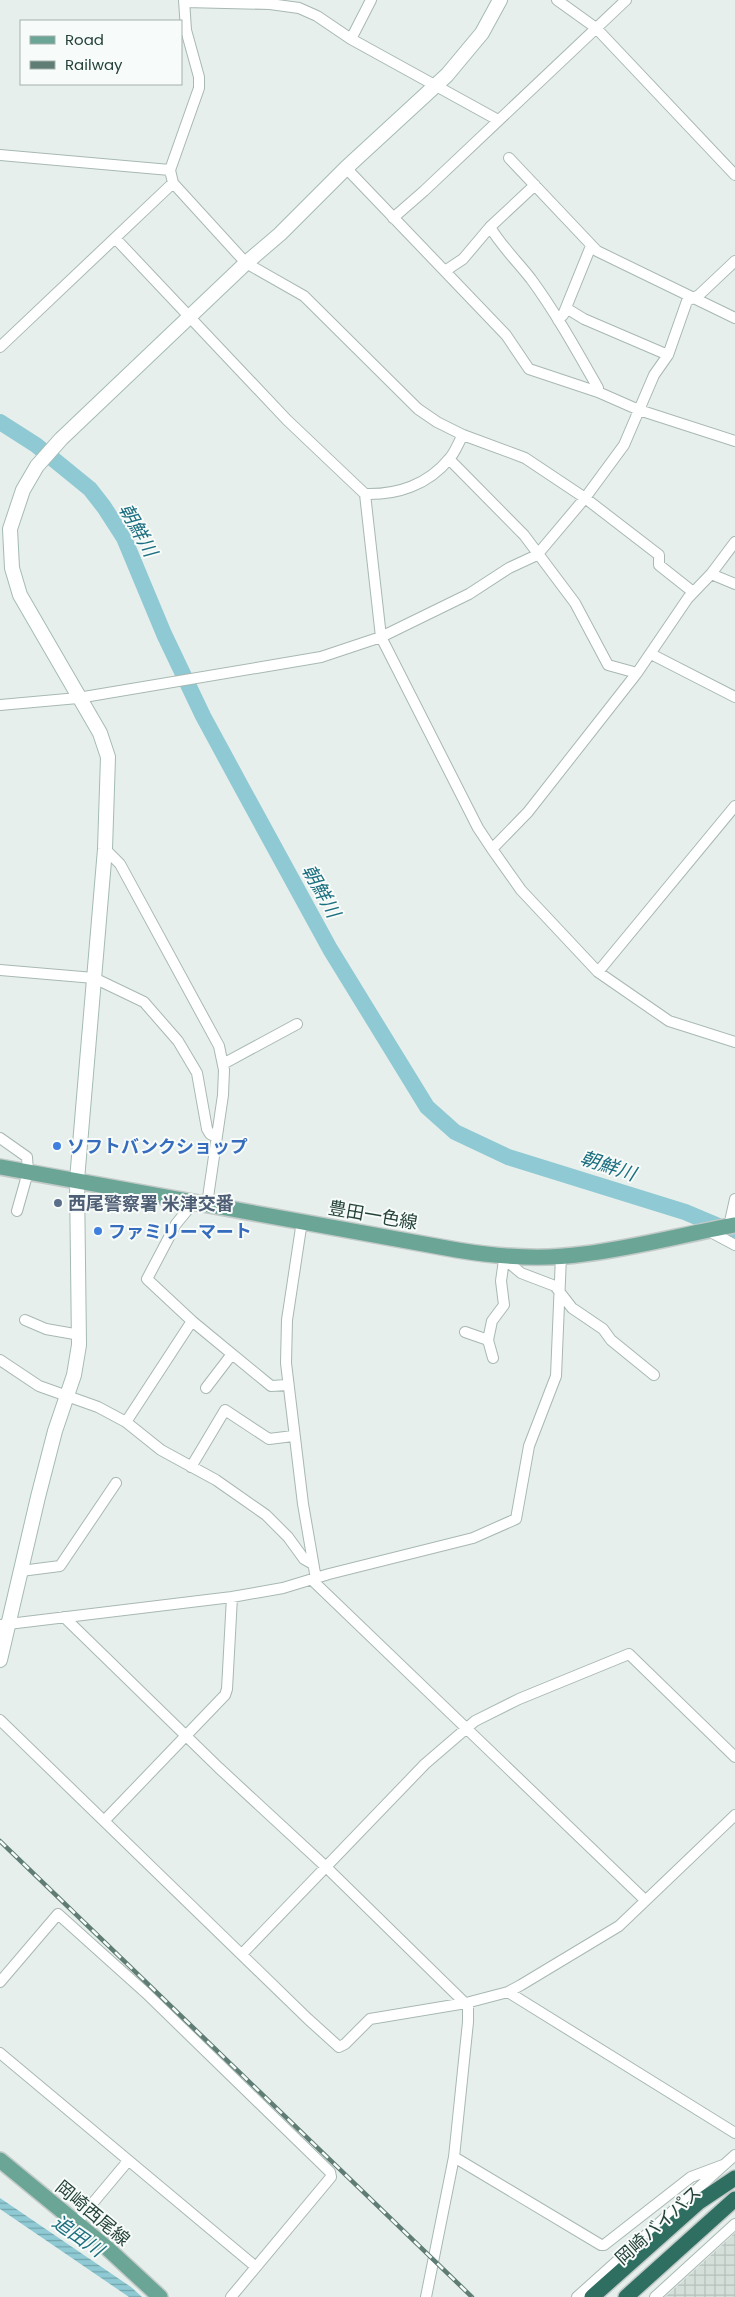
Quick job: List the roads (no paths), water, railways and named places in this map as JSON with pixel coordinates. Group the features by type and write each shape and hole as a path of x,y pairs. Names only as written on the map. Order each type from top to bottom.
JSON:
{"highway":[{"path":"592,2297 699,2202 735,2179"},
{"name":"岡崎バイパス","path":"606,2297 735,2179"},
{"name":"岡崎バイパス","path":"626,2297 735,2199"},
{"path":"640,2297 693,2243 715,2216"}],"main road":[{"name":"豊田一色線","path":"2,1167 503,1258 561,1256 607,1251 732,1225"},
{"name":"岡崎西尾線","path":"0,2160 107,2248 160,2297"}],"street":[{"path":"351,39 371,0"},
{"path":"0,1660 4,1624 22,1571 48,1458 77,1365 80,1334 77,1180 105,849 108,757 100,734 20,595 12,568 10,529 23,490 37,466 61,440 246,263 280,234 346,168 436,85 475,42 500,0"},
{"path":"557,0 596,28 735,175"},
{"path":"393,218 626,0"},
{"path":"498,120 351,39 317,16 299,8 270,4 185,1 186,30 199,77 199,88 170,170 173,184 246,263 304,296 418,409 436,422 462,435 525,458 585,498 659,555 659,566 693,592"},
{"path":"0,155 170,170"},
{"path":"509,158 597,251 735,318"},
{"path":"346,168 506,335 526,368 598,392 639,410 735,441"},
{"path":"0,347 173,184"},
{"path":"445,271 463,259 490,227 534,185"},
{"path":"490,227 501,246 531,280 558,320 598,388 598,392"},
{"path":"114,238 288,420 365,494 381,637 478,828 520,890 598,972 669,1021 735,1042"},
{"path":"558,320 562,318 592,246"},
{"path":"0,705 78,698 321,657 381,637 469,594 509,568 537,555 585,498 624,445 654,375 668,355 687,302 695,298 735,262"},
{"path":"566,308 584,319 668,355"},
{"path":"365,494 386,494 406,489 432,475 449,459 462,435"},
{"path":"449,459 524,535 537,555 575,603 608,665 637,673"},
{"path":"492,849 528,812 637,673 693,592 711,574 735,542"},
{"path":"711,574 735,584"},
{"path":"651,654 735,697"},
{"path":"598,972 735,806"},
{"path":"105,849 120,864 219,1046 223,1064 223,1095 216,1137 200,1203 176,1224 147,1279 192,1321 271,1386 287,1385"},
{"path":"0,970 94,978 144,1002 178,1041 197,1073 207,1129 210,1134 216,1137"},
{"path":"223,1064 297,1024"},
{"path":"0,1138 27,1157 28,1172 16,1211"},
{"path":"732,1225 735,1199"},
{"path":"302,1221 288,1320 287,1385 314,1579 644,1900"},
{"path":"708,1230 735,1245"},
{"path":"4,1624 232,1597 283,1588 472,1538 516,1519 530,1446 556,1376 561,1256"},
{"path":"503,1258 521,1273 545,1281 560,1293 572,1308 603,1329 611,1340 654,1375"},
{"path":"493,1358 488,1340 492,1321 504,1305 501,1281 503,1258"},
{"path":"25,1320 46,1329 80,1334"},
{"path":"126,1422 192,1321"},
{"path":"466,1332 488,1340"},
{"path":"206,1388 232,1354"},
{"path":"0,1360 39,1386 98,1407 126,1422 161,1450 216,1480 266,1515 288,1538 304,1559 311,1563"},
{"path":"191,1467 225,1410 269,1439 293,1436"},
{"path":"22,1571 60,1566 116,1483"},
{"path":"104,1821 224,1695 227,1689 232,1597"},
{"path":"64,1617 219,1768 325,1866 466,2003 468,2007 468,2022 454,2157 426,2297"},
{"path":"242,1954 425,1764 467,1728 484,1716 510,1703 629,1654 735,1757"},
{"path":"0,1720 337,2046 345,2044 370,2018 466,2003 508,1992 619,1926 644,1900 664,1885 735,1815"},
{"path":"0,1982 58,1914 146,1993 330,2172 331,2177 231,2297"},
{"path":"508,1992 735,2133"},
{"path":"0,2053 256,2267"},
{"path":"577,2297 735,2155"},
{"path":"454,2157 601,2245 611,2240 691,2177 723,2166"},
{"path":"76,2223 128,2160"},
{"path":"655,2297 735,2224"}],"water":[{"path":"0,2198 131,2287 142,2297 129,2297 0,2209"}],"waterway":[{"name":"朝鮮川","path":"0,422 36,445 90,489 124,538 164,634 203,716 330,949 427,1107 455,1132 508,1157 685,1212 735,1233"}],"railway":[{"path":"0,1841 472,2297"}],"place":[{"name":"ソフトバンクショップ","path":"57,1146"},
{"name":"西尾警察署 米津交番","path":"58,1203"},
{"name":"ファミリーマート","path":"98,1231"}],"water label":[{"name":"追田川","path":"78,2236"}]}
